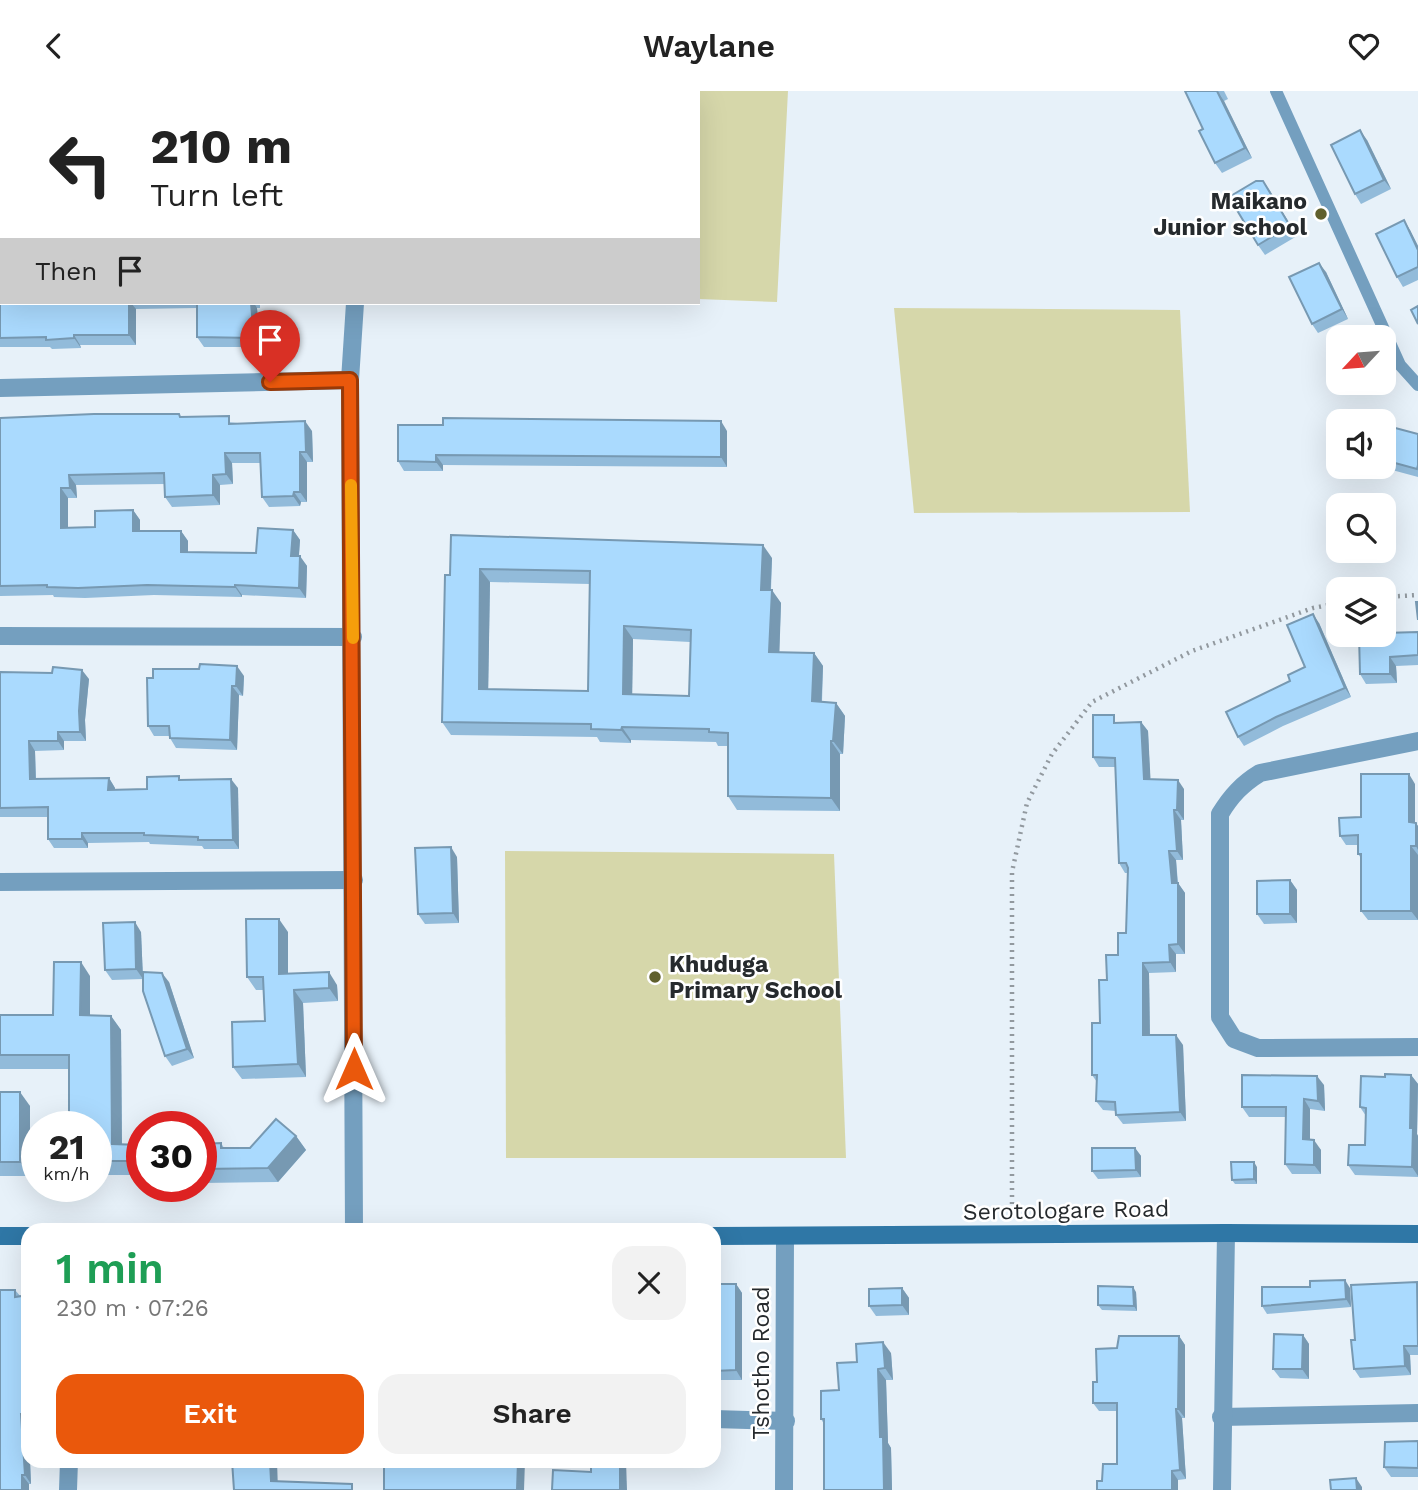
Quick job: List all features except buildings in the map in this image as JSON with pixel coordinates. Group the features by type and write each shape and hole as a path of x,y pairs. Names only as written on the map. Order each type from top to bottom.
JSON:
{"street":[{"path":"355,305 350,380 355,1223"},
{"path":"0,388 350,380"},
{"path":"0,636 353,637"},
{"path":"1418,741 1260,773 1231,796 1220,814 1220,1017 1234,1039 1258,1048 1418,1047"},
{"path":"0,882 354,880"},
{"path":"1222,1490 1226,1233"},
{"name":"Serotologare Road","path":"721,1236 1418,1234"},
{"path":"0,1236 21,1237"},
{"name":"Tshotho Road","path":"784,1490 785,1237"},
{"path":"1222,1417 1418,1413"},
{"path":"721,1419 786,1421"},
{"path":"68,1490 69,1468"}],"lane":[{"path":"1276,91 1400,365 1418,385"}],"path":[{"path":"1396,596 1418,595"},
{"path":"1012,1234 1012,872 1027,803 1039,778 1052,754 1092,702 1192,651 1326,606"}],"green space":[{"path":"700,91 788,91 777,302 700,299"},
{"path":"894,308 1180,310 1190,512 914,513"},
{"path":"505,851 834,854 846,1158 506,1158"}],"slow traffic":[{"path":"351,485 353,638"}],"place":[{"name":"Maikano Junior school","path":"1321,214"},
{"name":"Khuduga Primary School","path":"655,977"}],"route":[{"path":"270,382 350,380 354,1069"}]}
